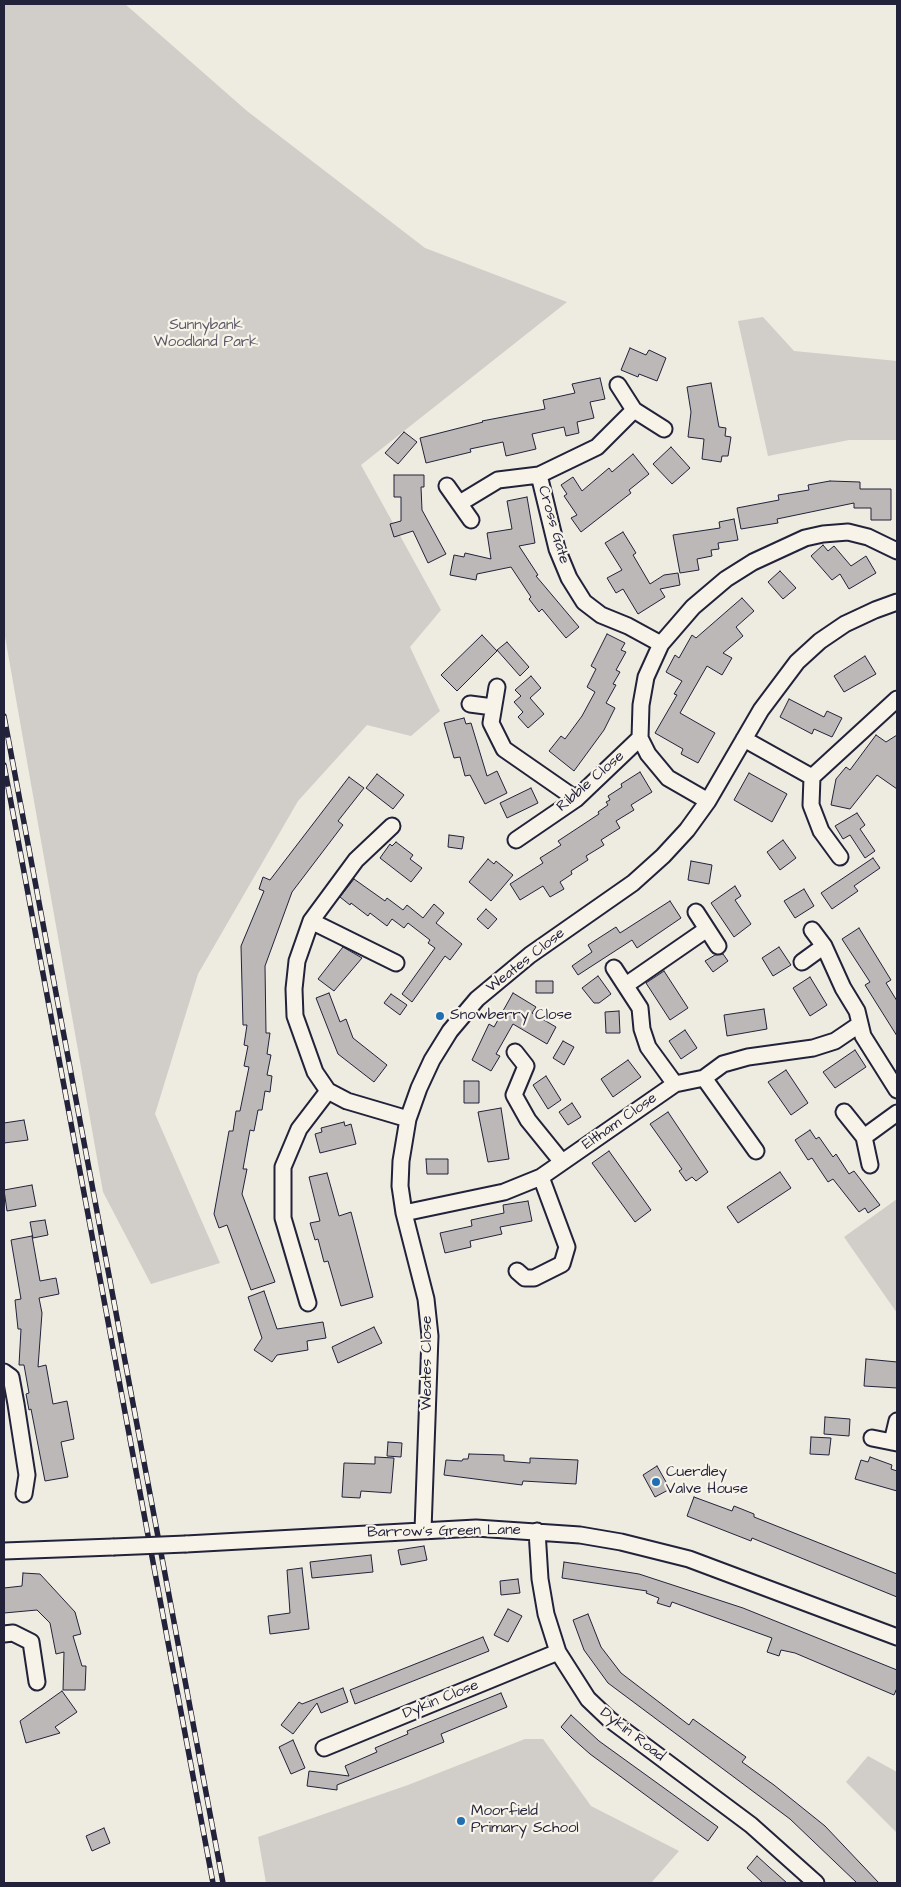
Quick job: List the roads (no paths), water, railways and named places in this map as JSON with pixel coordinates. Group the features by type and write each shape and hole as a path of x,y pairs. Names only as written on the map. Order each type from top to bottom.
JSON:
{"street":[{"path":"618,386 634,410 664,429"},
{"path":"460,503 498,480 539,475 597,447 634,410"},
{"name":"Cross Gate","path":"539,475 557,549 569,578 584,602 601,616 628,626 661,644"},
{"path":"447,486 471,520"},
{"path":"708,801 668,778 648,754 640,738 641,706 646,677 661,644 693,608 726,579 753,562 805,538 848,532 868,537 897,551"},
{"name":"Weates Close","path":"422,1530 430,1336 426,1299 404,1213 400,1186 401,1160 408,1119 432,1060 450,1031 477,999 530,955 633,883 663,856 687,830 708,801 778,685 797,662 820,641 845,624 897,602"},
{"path":"497,687 491,723 504,749 576,799"},
{"path":"840,857 821,831 811,805 812,777 897,699"},
{"path":"470,704 493,707"},
{"name":"Ribble Close","path":"516,840 576,799 640,738"},
{"path":"744,739 812,777"},
{"path":"392,826 356,860 311,920 297,961 294,989 295,1016 315,1072 328,1091 348,1101 408,1119"},
{"path":"696,912 718,946"},
{"path":"311,920 396,963"},
{"path":"626,985 707,929"},
{"path":"812,930 824,946 843,988 857,1011 863,1036 897,1090"},
{"path":"802,962 824,946"},
{"path":"614,968 640,1008 642,1030 648,1047 674,1084"},
{"name":"Eltham Close","path":"404,1213 504,1192 541,1177 674,1084 704,1078 723,1064 813,1048 835,1041 860,1024"},
{"path":"515,1052 526,1066 514,1095 528,1120 562,1162"},
{"path":"704,1078 756,1151"},
{"path":"308,1303 283,1218 283,1167 298,1129 328,1091"},
{"path":"844,1112 864,1137 870,1165"},
{"path":"864,1137 897,1113"},
{"path":"518,1271 525,1278 534,1278 562,1264 567,1247 541,1177"},
{"path":"4,1372 10,1377 16,1404 27,1475 24,1494"},
{"path":"872,1438 895,1442 897,1421"},
{"name":"Barrow's Green Lane","path":"4,1551 113,1548 422,1530 476,1528 537,1531 621,1542 689,1559 897,1637"},
{"name":"Dykin Road","path":"537,1531 540,1579 546,1614 558,1652 588,1699 609,1718 752,1824 816,1883"},
{"path":"4,1634 13,1633 31,1642 37,1682"},
{"name":"Dykin Close","path":"324,1748 558,1652"}],"railway":[{"path":"4,716 223,1883"},
{"path":"4,765 213,1883"}],"place":[{"name":"Snowberry Close","path":"440,1016"},
{"name":"Cuerdley Valve House","path":"656,1482"},
{"name":"Moorfield Primary School","path":"461,1821"}],"park label":[{"name":"Sunnybank Woodland Park","path":"206,334"}]}
